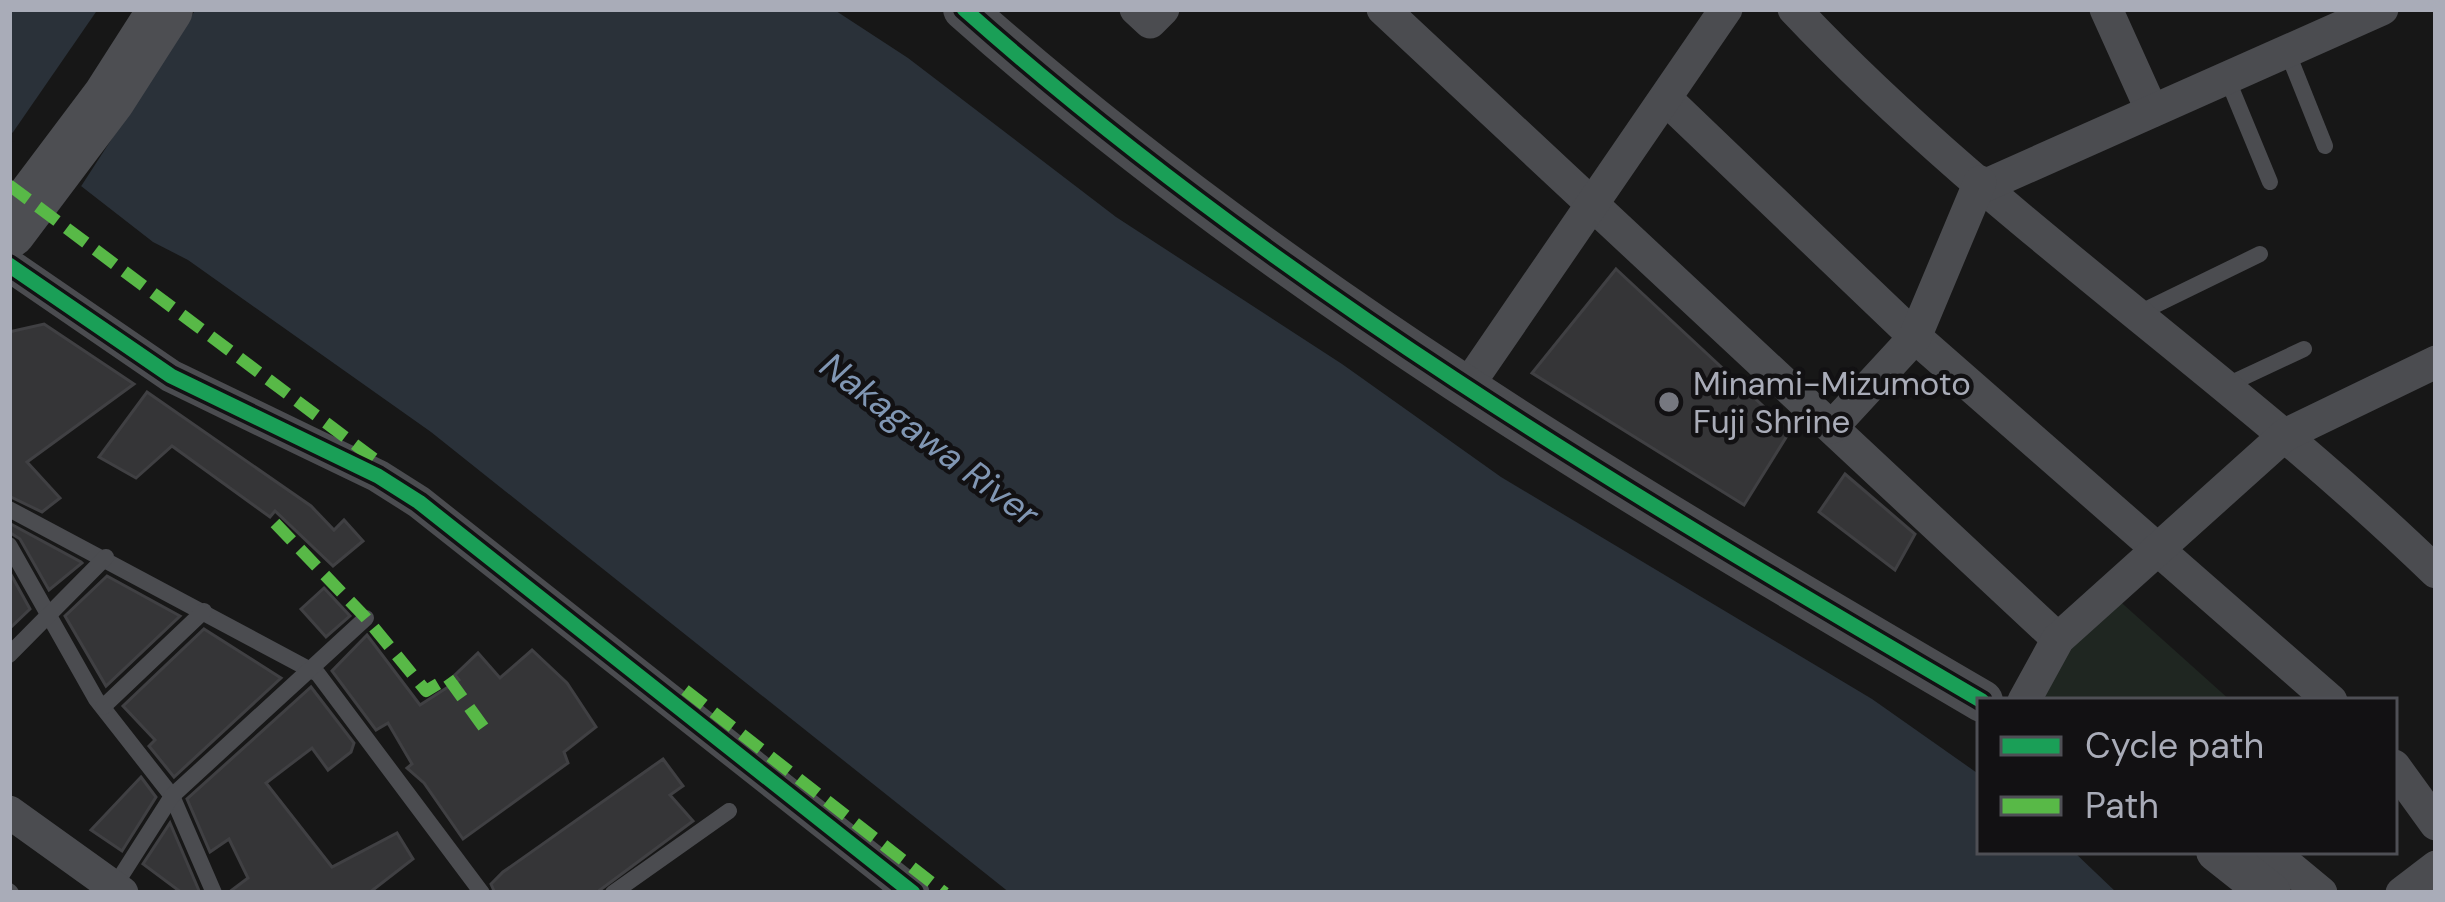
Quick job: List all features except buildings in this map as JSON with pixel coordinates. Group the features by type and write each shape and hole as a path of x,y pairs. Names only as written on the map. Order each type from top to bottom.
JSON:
{"main road":[{"path":"9,189 130,9"},
{"path":"10,259 166,9"}],"street":[{"path":"964,9 1112,136 1466,388 1641,503 1977,698"},
{"path":"1136,9 1150,22 1163,9"},
{"path":"1383,9 2058,639"},
{"path":"1466,388 1726,9"},
{"path":"1794,9 2132,316 2285,435 2436,572"},
{"path":"2107,9 2152,111"},
{"path":"1832,427 1916,337 1982,184 2382,9"},
{"path":"1666,98 1916,337 2328,698"},
{"path":"10,259 171,376 378,476 419,502 913,893"},
{"path":"2026,698 2058,639 2285,435 2436,362"},
{"path":"2397,770 2436,824"},
{"path":"9,812 118,890"},
{"path":"2244,872 2286,864 2321,893"},
{"path":"2402,893 2436,867"}],"lane":[{"path":"2288,51 2325,146"},
{"path":"2227,78 2270,182"},
{"path":"2132,316 2260,254"},
{"path":"2224,387 2304,349"},
{"path":"9,508 318,674 482,893"},
{"path":"9,545 104,707 172,796 214,893"},
{"path":"9,655 106,557"},
{"path":"104,707 204,611"},
{"path":"118,890 172,796 366,618"},
{"path":"614,893 728,811"}],"shaded area":[{"path":"2114,596 2228,698 2035,698 2062,644"}],"water":[{"name":"Nakagawa River","path":"9,9 833,9 908,58 1116,217 1342,364 1501,477 1872,699 1977,773 1977,854 2076,854 2117,893 1010,893 431,432 188,260 153,242 9,130"}],"pier":[{"path":"98,9 196,9 78,191 9,138"}],"marked path":[{"path":"9,185 377,461"},
{"path":"275,523 366,618 426,691 448,678 487,732"},
{"path":"685,690 945,893"}],"cycle path":[{"path":"964,9 1203,204 1328,294 1586,463 1977,698"},
{"path":"9,265 171,376 378,476 419,502 913,893"}],"place":[{"name":"Minami-Mizumoto Fuji Shrine","path":"1669,402"}]}
